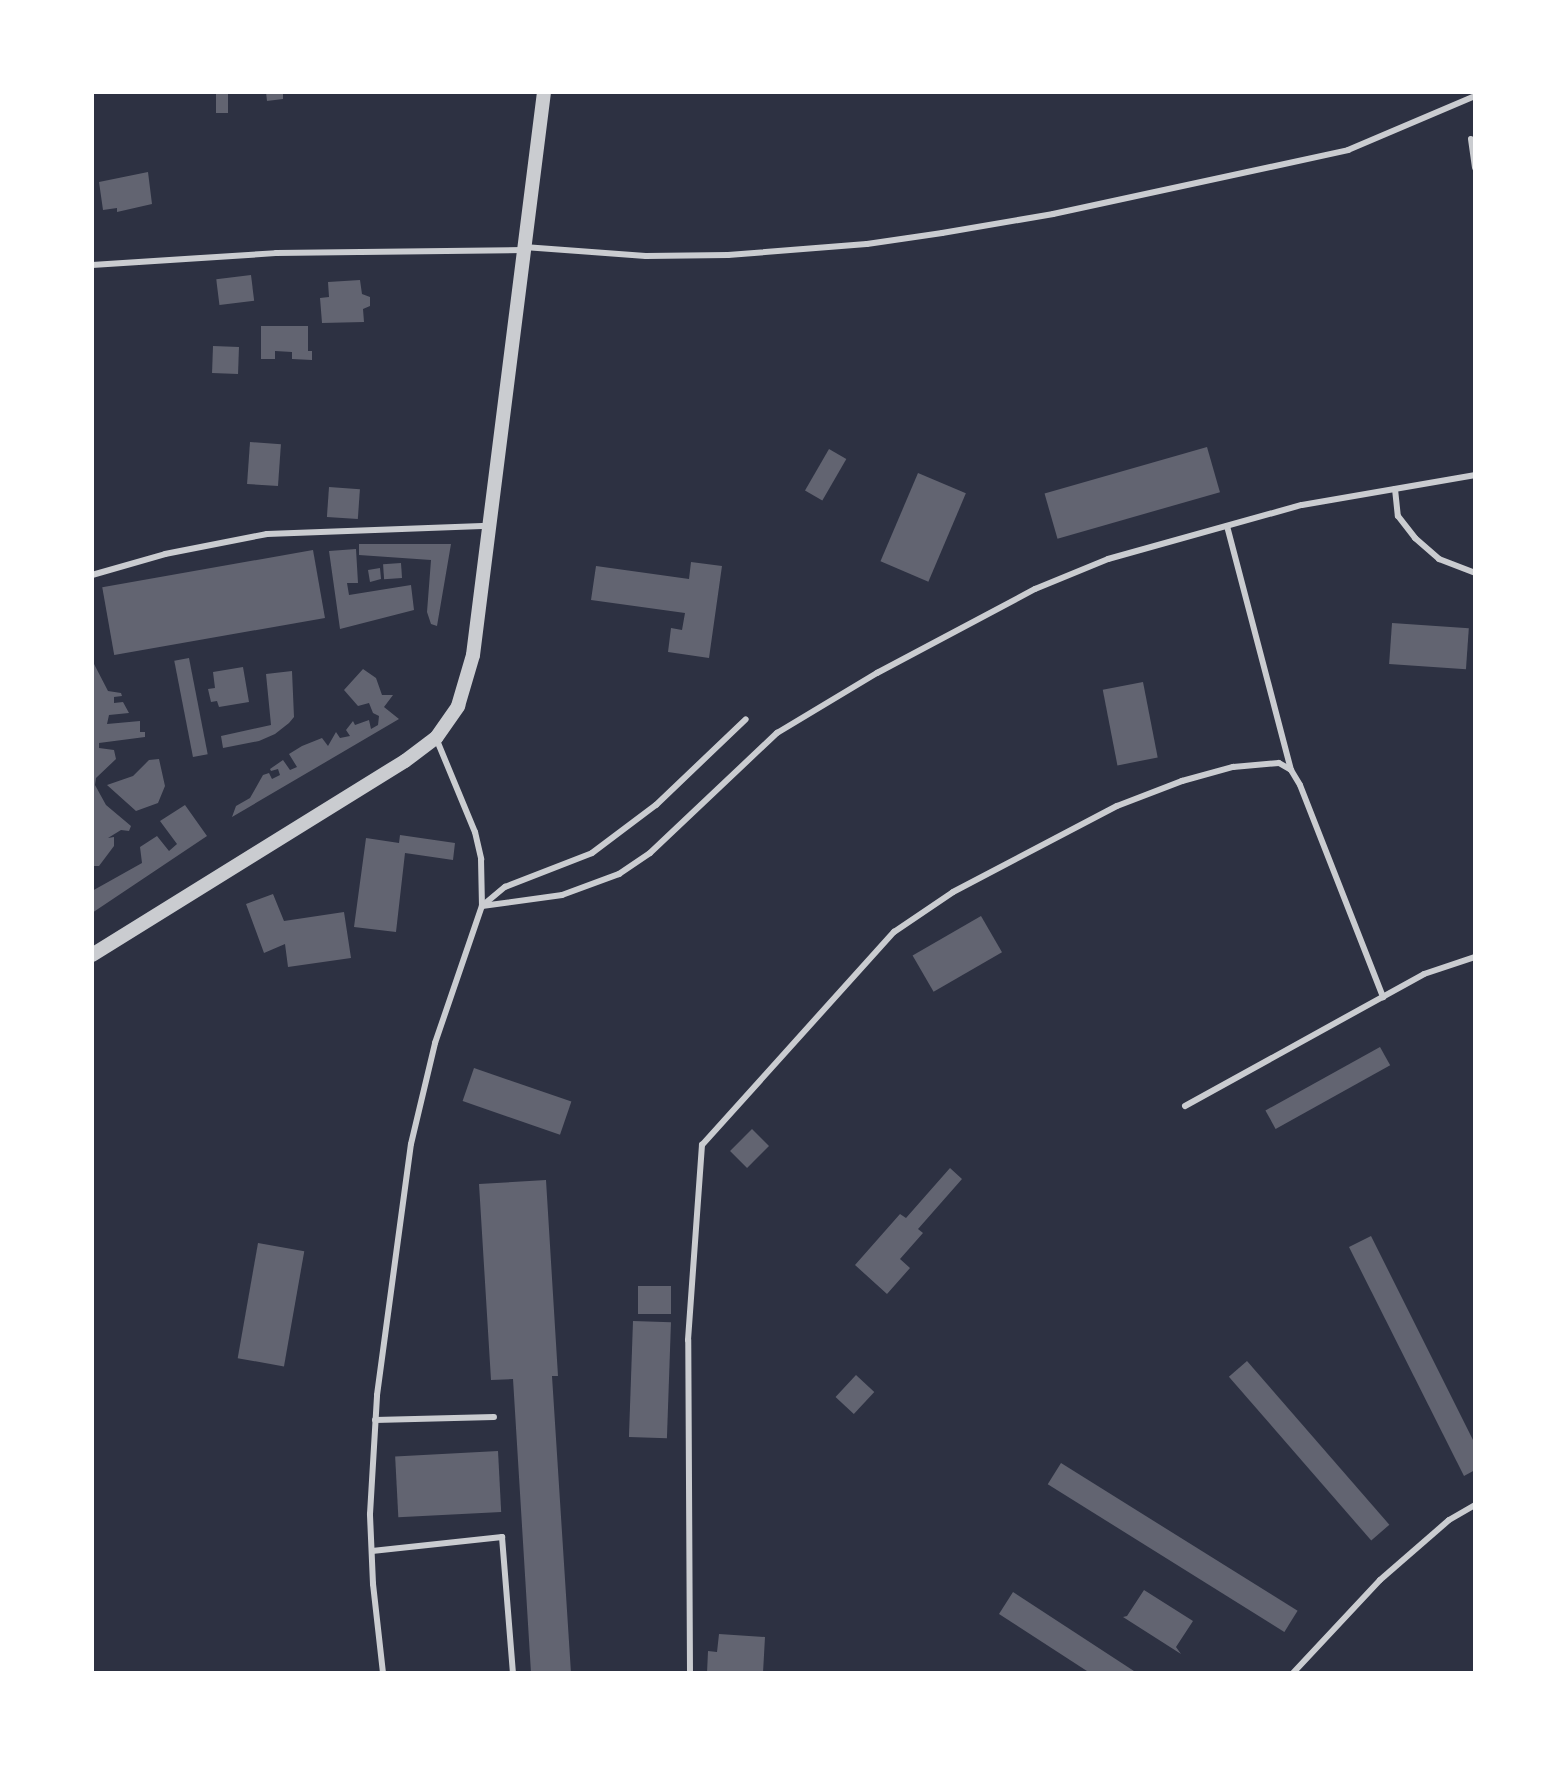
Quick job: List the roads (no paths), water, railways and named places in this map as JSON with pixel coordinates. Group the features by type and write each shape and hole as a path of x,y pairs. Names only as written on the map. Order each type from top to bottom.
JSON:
{"street":[{"path":"92,955 122,933 326,812 436,738 458,706 473,655 544,92"}],"lane":[{"path":"92,265 276,253 524,248 646,256 713,255 920,236 1053,214 1348,150 1475,96"},
{"path":"1471,139 1475,168"},
{"path":"482,906 562,895 619,874 650,853 762,743 877,673 1064,577 1108,559 1302,505 1475,475"},
{"path":"1395,489 1398,516 1415,538 1439,559 1475,573"},
{"path":"92,575 165,554 267,534 489,526"},
{"path":"1227,526 1291,770 1383,997"},
{"path":"482,906 505,887 592,853 656,805 746,719"},
{"path":"383,1673 372,1551 375,1420 411,1144 439,1031 482,906 481,859 475,832 436,738"},
{"path":"690,1673 688,1340 702,1145 894,932 920,912 1117,806 1182,781 1266,762 1279,763 1291,770"},
{"path":"1185,1106 1424,974 1475,957"},
{"path":"375,1420 494,1417"},
{"path":"1293,1673 1380,1580 1449,1520 1475,1505"},
{"path":"372,1551 502,1537 513,1673"}]}
